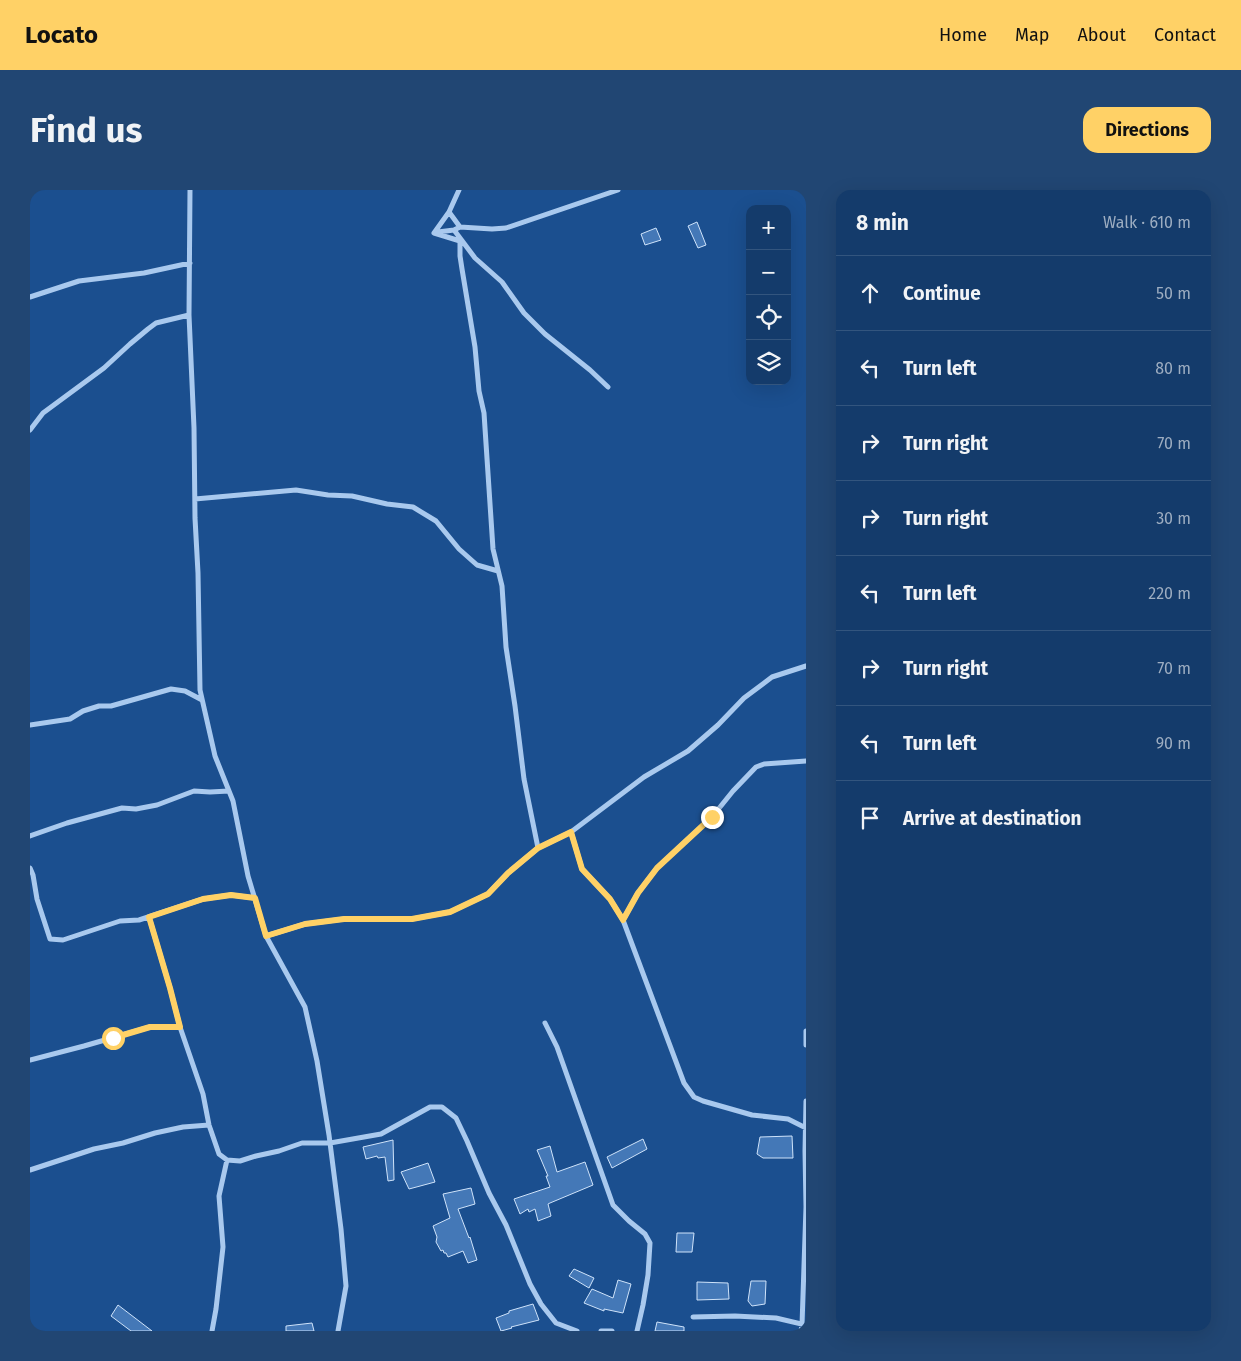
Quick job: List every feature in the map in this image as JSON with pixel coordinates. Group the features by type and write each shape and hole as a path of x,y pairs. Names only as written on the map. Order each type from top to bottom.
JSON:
{"street":[{"path":"190,190 189,315 194,428 200,690 215,756 233,801 248,876 266,936 306,1007 330,1143 341,1230 346,1286 338,1331"},
{"path":"434,233 449,212 459,190"},
{"path":"434,233 454,230 460,227 506,228 618,190"},
{"path":"449,212 460,227"},
{"path":"454,230 476,258 502,282 524,313 545,334 608,387"},
{"path":"434,233 460,241 460,256 475,347 479,391 484,413 493,549 502,586 506,647 524,779 538,848"},
{"path":"30,297 79,281 144,272 190,263"},
{"path":"30,430 43,413 104,368 156,323 189,315"},
{"path":"195,499 296,490 328,495 352,496 386,504 413,506 436,521 458,549 478,565 498,571"},
{"path":"266,936 305,924 344,919 412,919 450,912 488,894 508,873 538,848 571,832 644,777 688,751 718,725 744,698 772,677 806,666"},
{"path":"30,725 70,719 91,708 111,706 170,689 185,691 202,700"},
{"path":"623,920 638,893 657,868 712,817 756,767 764,764 806,762"},
{"path":"30,836 66,822 122,808 136,809 157,805 194,791 229,790"},
{"path":"571,832 582,869 610,899 623,920 688,1091 694,1097 752,1114 788,1118 805,1128"},
{"path":"30,868 37,899 50,939 63,940 120,921 139,920 203,899 231,895 255,898"},
{"path":"149,917 180,1027 204,1094 219,1154 227,1160 240,1161 280,1151 302,1143 330,1143 381,1134 430,1107 442,1107 456,1118 489,1193 506,1225 530,1284 541,1304 556,1323 577,1331"},
{"path":"545,1023 558,1047 613,1205 646,1234 650,1243 648,1275 637,1331"},
{"path":"30,1060 150,1027 180,1027"},
{"path":"806,1031 806,1045"},
{"path":"801,1331 804,1325 806,1101"},
{"path":"30,1170 94,1149 123,1143 155,1133 210,1124"},
{"path":"212,1331 223,1247 220,1196 227,1160"},
{"path":"693,1317 735,1316 776,1318 804,1325"},
{"path":"600,1331 612,1331"}],"building":[{"path":"697,222 706,245 698,248 688,226"},
{"path":"656,228 661,240 645,245 641,234"},
{"path":"792,1136 793,1158 763,1158 757,1154 760,1137"},
{"path":"643,1139 647,1149 612,1168 607,1157"},
{"path":"393,1140 394,1180 388,1181 385,1157 378,1158 377,1156 366,1159 363,1147"},
{"path":"550,1146 557,1172 585,1162 593,1185 548,1204 551,1216 538,1221 535,1209 529,1212 528,1209 520,1214 514,1199 550,1187 546,1176 548,1176 537,1150"},
{"path":"428,1163 435,1182 409,1189 401,1172"},
{"path":"471,1188 475,1204 458,1209 477,1260 468,1263 463,1251 448,1257 443,1250 441,1251 436,1242 437,1237 433,1226 450,1218 443,1194"},
{"path":"677,1233 694,1233 692,1252 676,1252"},
{"path":"574,1269 594,1278 589,1288 569,1276"},
{"path":"618,1280 631,1284 623,1313 604,1309 604,1311 584,1303 592,1289 613,1298"},
{"path":"751,1281 766,1281 765,1304 752,1306 748,1301"},
{"path":"697,1282 728,1283 729,1299 697,1300"},
{"path":"533,1304 539,1320 501,1331 496,1318 509,1313 509,1311"},
{"path":"118,1305 152,1331 131,1331 111,1316"},
{"path":"657,1322 684,1327 684,1331 655,1331"},
{"path":"312,1323 314,1331 286,1331 286,1326"}],"route":[{"path":"113,1038 150,1027 180,1027 149,917 203,899 231,895 255,898 266,936 305,924 344,919 412,919 450,912 488,894 508,873 538,848 571,832 582,869 610,899 623,920 638,893 657,868 712,817"}]}
